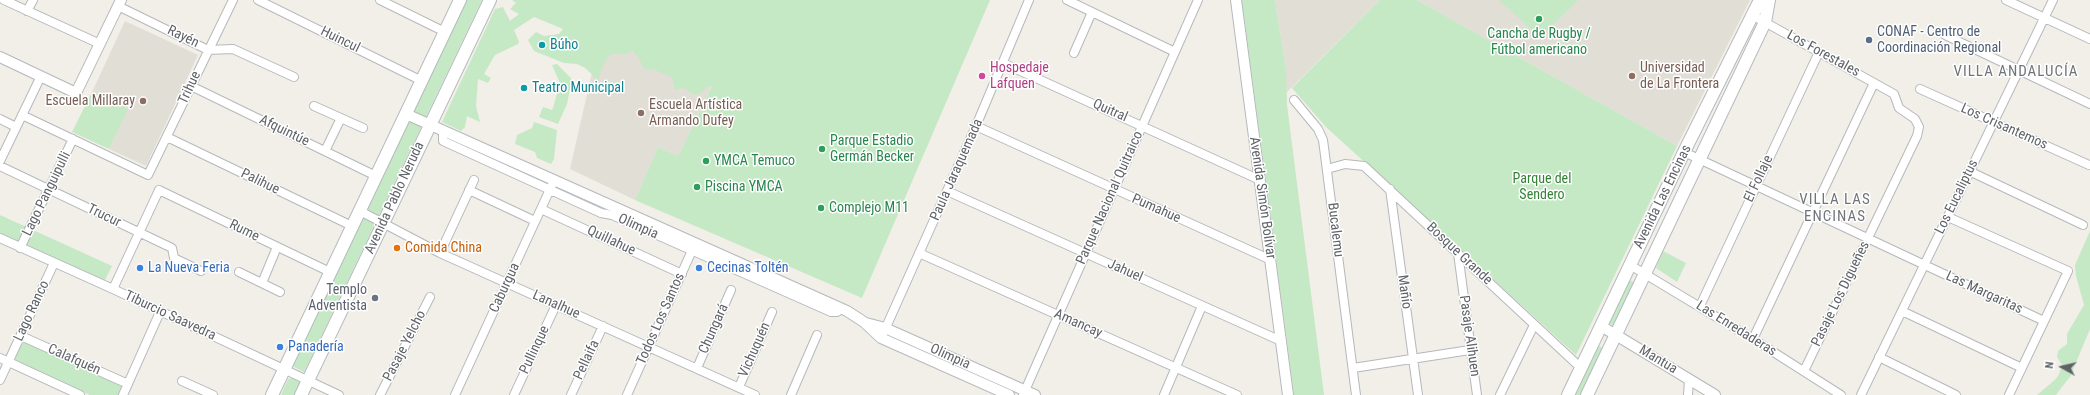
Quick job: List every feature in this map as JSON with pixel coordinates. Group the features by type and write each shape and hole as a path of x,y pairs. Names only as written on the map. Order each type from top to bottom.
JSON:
{"main road":[{"name":"Avenida Pablo Neruda","path":"272,395 460,0"},
{"name":"Avenida Pablo Neruda","path":"301,395 490,0"},
{"name":"Avenida Las Encinas","path":"1568,395 1684,152 1760,0"},
{"name":"Avenida Las Encinas","path":"1587,395 1765,22 1769,0"}],"street":[{"path":"4,0 100,44"},
{"path":"28,11 32,0"},
{"name":"Trihue","path":"73,139 148,175 233,0"},
{"name":"Huincul","path":"258,0 422,81"},
{"path":"380,0 445,32"},
{"name":"Paula Jaraquemada","path":"881,338 976,126 1029,0"},
{"path":"1067,0 1175,52"},
{"name":"Parque Nacional Quitraico","path":"1024,393 1198,0"},
{"name":"Avenida Simón Bolívar","path":"1236,0 1288,395"},
{"path":"2006,0 2090,39"},
{"name":"Los Eucaliptus","path":"1861,395 2053,0"},
{"path":"0,57 76,93 119,3"},
{"name":"Rayén","path":"119,3 208,50 233,50 294,78"},
{"path":"1074,53 1092,12"},
{"name":"Los Forestales","path":"1752,15 1894,94"},
{"path":"1945,35 2090,104"},
{"name":"El Follaje","path":"1700,306 1819,52"},
{"name":"Quitral","path":"1003,63 1260,180"},
{"path":"0,161 41,76"},
{"path":"1753,338 1874,83"},
{"name":"Afquintúe","path":"191,86 376,176"},
{"name":"Los Crisantemos","path":"1920,88 2089,165"},
{"name":"Pasaje Los Digueñes","path":"1804,371 1917,136 1919,127 1915,119 1899,108 1894,94"},
{"name":"Bucalemu","path":"1294,100 1318,128 1323,140 1356,395"},
{"path":"314,106 363,128"},
{"name":"Olimpia","path":"406,114 552,185 694,247 842,308 864,322 881,338 1009,395"},
{"path":"22,115 73,139"},
{"path":"325,151 341,118"},
{"path":"0,119 16,127"},
{"name":"Pumahue","path":"976,126 1271,260"},
{"name":"Palihue","path":"167,137 352,226"},
{"name":"Lago Panguipulli","path":"20,248 73,139"},
{"name":"Las Margaritas","path":"1684,152 2044,321"},
{"name":"Bosque Grande","path":"1327,169 1345,164 1364,166 1581,368"},
{"name":"Trucur","path":"0,166 172,248 174,258 201,271"},
{"path":"1969,171 2083,225"},
{"path":"440,253 474,180"},
{"name":"Caburgua","path":"455,395 552,185"},
{"name":"Mañío","path":"1390,189 1418,395"},
{"name":"Rume","path":"138,232 159,190 330,272"},
{"path":"469,190 535,221"},
{"name":"Jahuel","path":"947,192 1281,341"},
{"name":"Quillahue","path":"541,209 682,274"},
{"name":"Lanalhue","path":"360,210 440,253 755,395"},
{"path":"1948,217 2068,271 2009,395"},
{"path":"113,289 138,232"},
{"name":"Tiburcio Saavedra","path":"0,238 113,289 339,395"},
{"path":"262,283 277,247"},
{"name":"Todos Los Santos","path":"629,394 694,247"},
{"name":"Amancay","path":"919,253 1237,395"},
{"name":"Pasaje Alihuen","path":"1458,253 1477,395"},
{"name":"Lago Ranco","path":"0,380 54,263"},
{"name":"Las Enredaderas","path":"1630,265 1753,338 1841,395"},
{"path":"239,272 280,292"},
{"name":"Chungará","path":"696,368 731,290"},
{"name":"Pasaje Yelcho","path":"380,395 430,297"},
{"name":"Pullinque","path":"514,395 556,305"},
{"path":"1164,395 1202,306"},
{"path":"1902,311 2022,368"},
{"path":"123,395 160,312"},
{"name":"Vichuquén","path":"739,388 772,312"},
{"name":"Olimpia","path":"864,322 885,328 1024,393 1036,395"},
{"path":"1500,395 1534,325"},
{"name":"Pellaifa","path":"571,395 603,326"},
{"name":"Mantua","path":"1601,326 1715,395"},
{"path":"791,395 817,335"},
{"name":"Calafquén","path":"20,336 128,384"},
{"path":"1353,368 1470,350"},
{"path":"1879,357 1956,395"},
{"name":"Calafquén","path":"0,358 80,395"},
{"path":"1688,395 1690,380"},
{"path":"182,381 213,395"}],"shaded area":[{"path":"1275,0 1380,0 1286,93 1286,70"},
{"name":"Universidad de La Frontera","path":"1417,0 1750,0 1677,146"},
{"name":"Escuela Millaray","path":"125,21 198,55 146,166 109,149 127,109 92,92"},
{"name":"Escuela Artística Armando Dufey","path":"654,36 715,79 678,156 658,147 635,200 570,169 599,42"}],"green space":[{"path":"464,0 482,0 304,372 290,365"},
{"path":"512,0 990,0 862,298 635,200 658,147 678,156 712,86 707,87 701,93 695,95 684,88 675,90 672,77 655,70 644,69 639,58 632,50 626,54 611,54 604,63 598,80 585,68 577,64 564,63 534,51 528,40 536,32 544,36 559,34 563,29 534,17 514,30 519,42 518,44 495,55 484,74 491,78 488,83 478,79 476,106 480,122 467,116 465,127 461,131 442,122 495,9 503,7 510,21 519,14 510,9 516,3"},
{"path":"1242,0 1275,0 1286,70 1287,105 1324,395 1294,395"},
{"name":"Parque del Sendero","path":"1380,0 1417,0 1677,146 1576,355 1326,127 1292,88"},
{"name":"Cancha de Rugby / Fútbol americano","path":"1499,0 1578,0 1540,37"},
{"path":"557,64 572,79 567,104 558,124 539,117 543,107 552,110 553,108 560,83 552,65"},
{"path":"92,92 128,109 109,149 72,132"},
{"path":"534,122 557,130 554,159 551,164 537,158 535,152 515,144 517,135 532,128"},
{"path":"0,215 112,266 104,282 0,235"},
{"path":"2090,231 2090,329 2070,377 2056,395 2037,395 2056,379 2059,374 2062,365 2057,357 2058,351 2067,344 2067,334 2084,305 2076,276 2075,265"},
{"path":"1663,251 1686,263 1677,282 1656,268"},
{"path":"1626,278 1637,284 1616,327 1606,321"},
{"path":"23,339 124,384 119,395 90,395 14,361"},
{"path":"1596,345 1605,349 1583,395 1572,395"},
{"path":"294,378 301,384 296,395 281,395 288,379"}],"place":[{"name":"Cancha de Rugby / Fútbol americano","path":"1539,19"},
{"name":"CONAF - Centro de Coordinación Regional","path":"1869,40"},
{"name":"Búho","path":"542,45"},
{"name":"Hospedaje Lafquen","path":"982,76"},
{"name":"Universidad de La Frontera","path":"1632,76"},
{"name":"Teatro Municipal","path":"524,88"},
{"name":"Escuela Millaray","path":"143,101"},
{"name":"Escuela Artística Armando Dufey","path":"641,113"},
{"name":"Parque Estadio Germán Becker","path":"822,149"},
{"name":"YMCA Temuco","path":"706,161"},
{"name":"Piscina YMCA","path":"697,187"},
{"name":"Complejo M11","path":"821,208"},
{"name":"Comida China","path":"397,248"},
{"name":"La Nueva Feria","path":"140,268"},
{"name":"Cecinas Toltén","path":"699,268"},
{"name":"Templo Adventista","path":"375,298"},
{"name":"Panadería","path":"280,347"}],"district":[{"name":"VILLA ANDALUCÍA","path":"2016,72"},
{"name":"VILLA LAS ENCINAS","path":"1835,208"}]}
